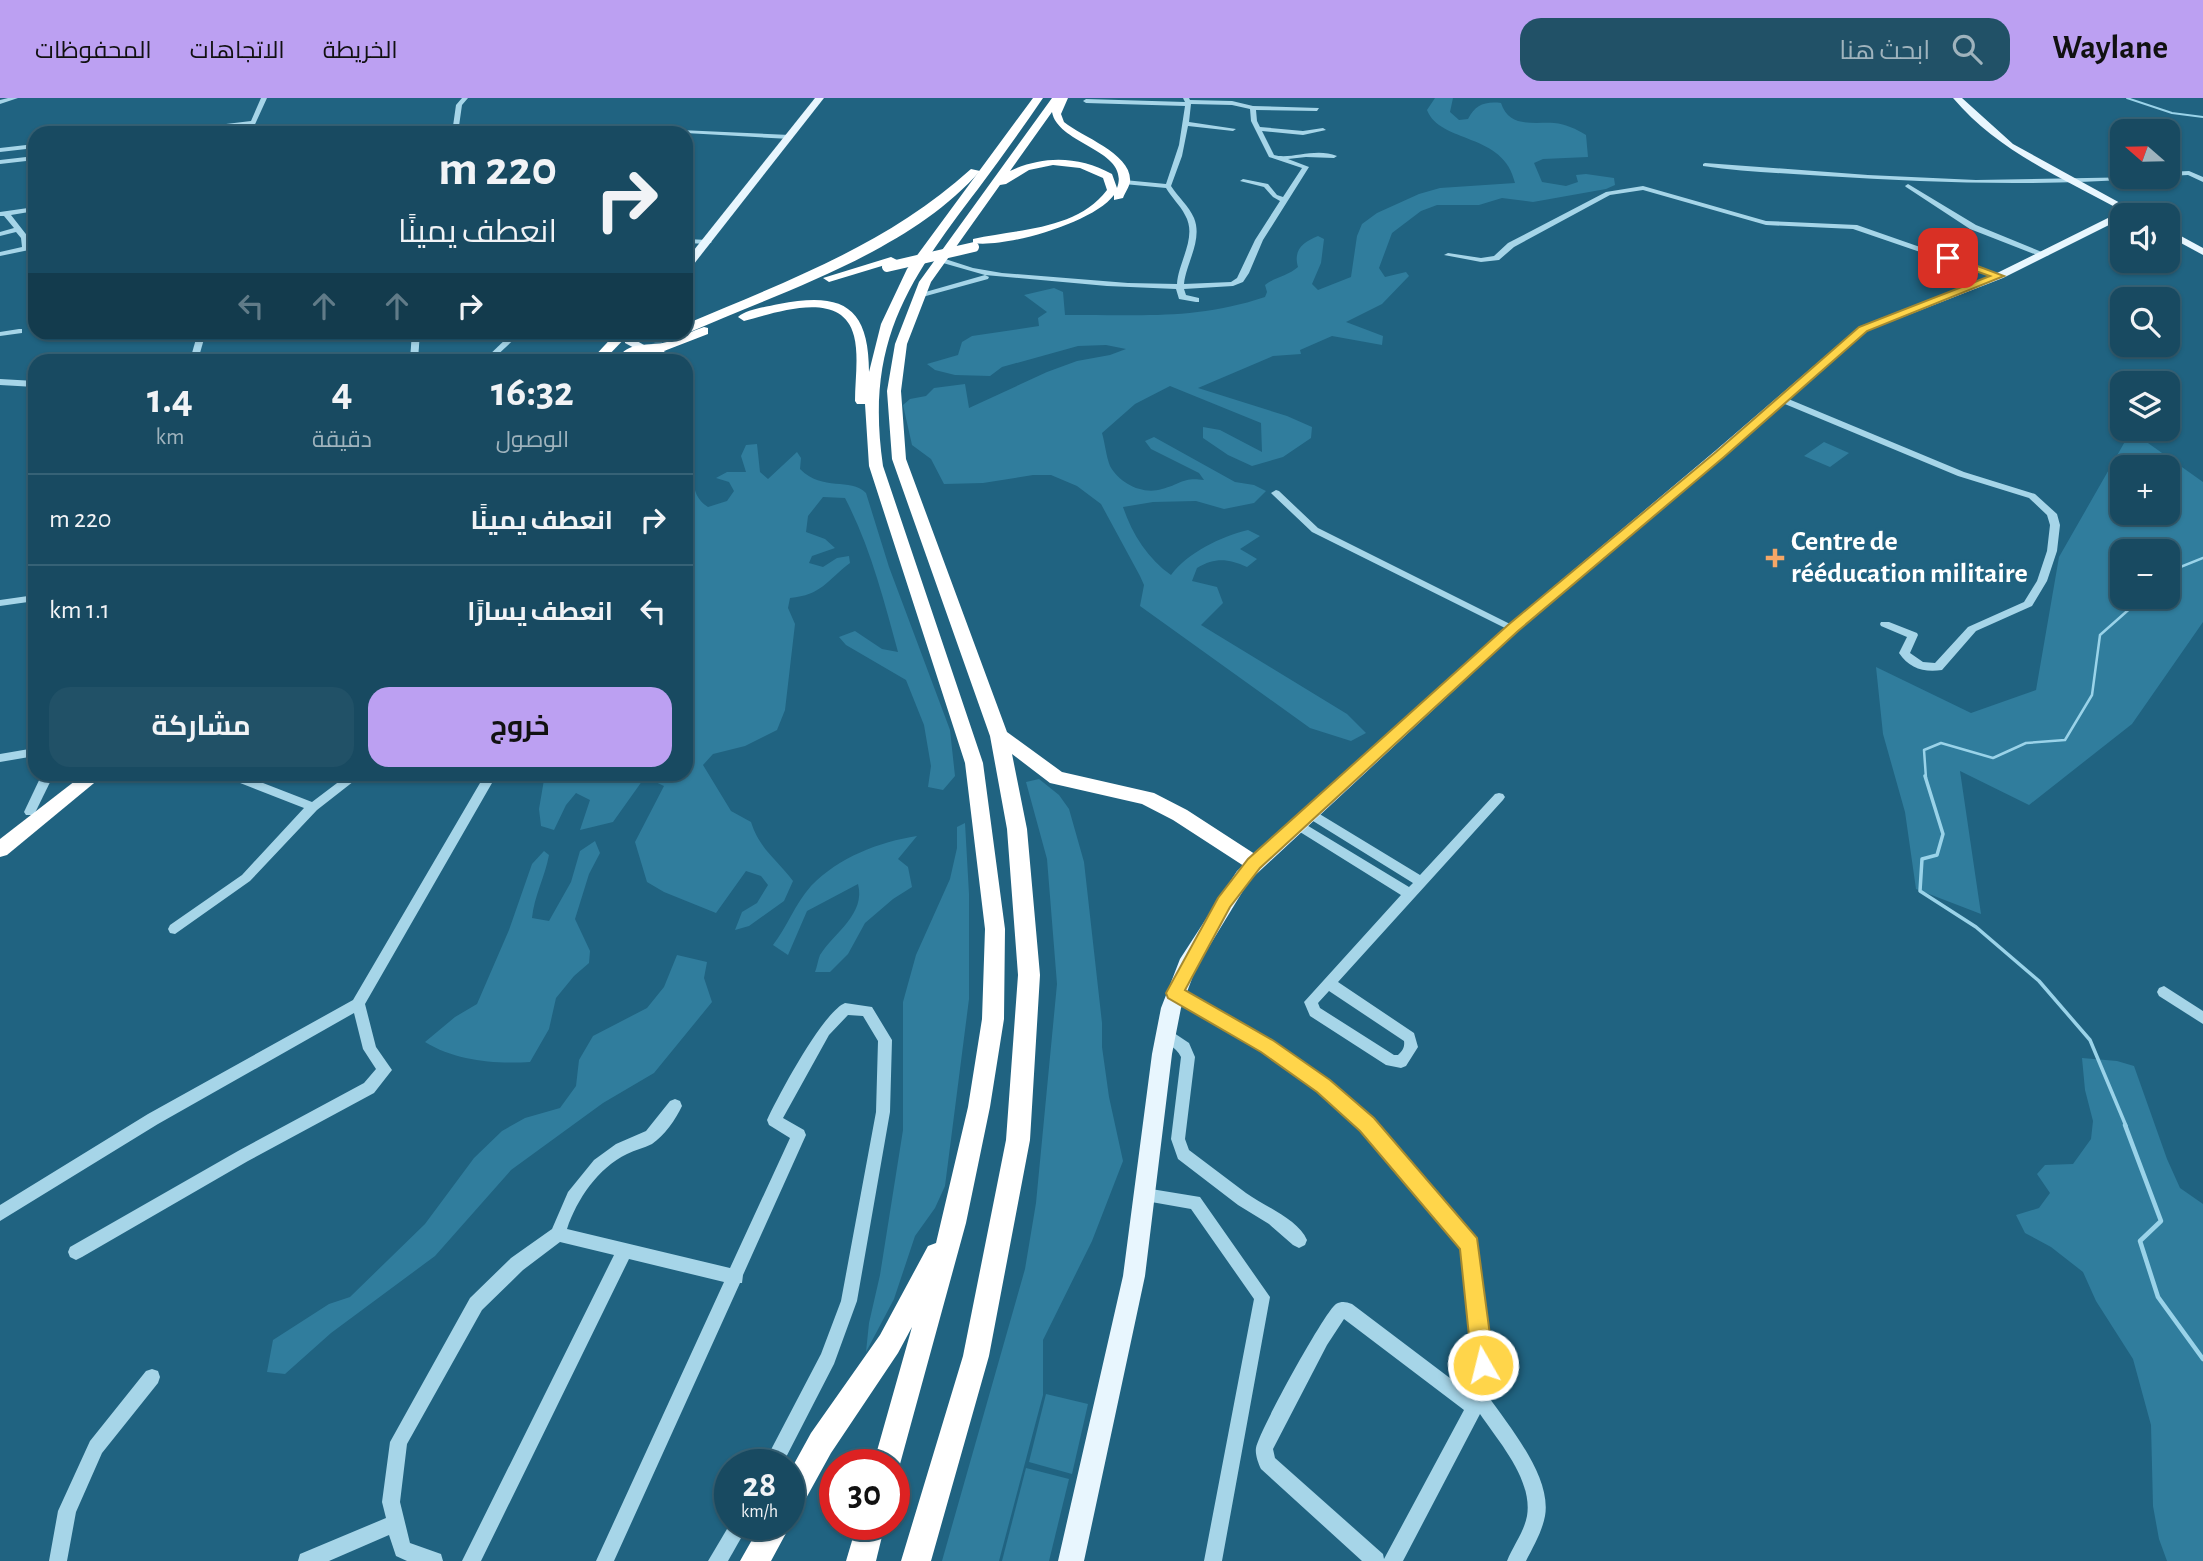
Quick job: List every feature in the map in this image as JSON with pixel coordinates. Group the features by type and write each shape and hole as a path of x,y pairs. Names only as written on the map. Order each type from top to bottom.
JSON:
{"highway":[{"path":"693,339 861,251 923,213 971,176 1037,98"},
{"path":"873,454 872,390 884,335 906,280 1037,98"},
{"path":"916,1561 976,1356 1018,1140 1030,975 1017,829 999,736 899,459 894,391 901,344 918,297 939,259 1057,98"},
{"path":"976,244 1038,235 1088,220 1114,204 1121,194 1124,182 1117,161 1109,153 1068,132 1059,122 1056,114 1063,98"},
{"path":"746,312 839,274 1038,230 1074,219 1108,197 1111,183 1108,176 1090,167 1055,163 1030,166 1010,174 957,233"},
{"path":"693,327 861,251"},
{"path":"693,329 889,263"},
{"path":"693,336 839,274"},
{"path":"746,312 809,303 834,307 850,316 860,332 863,412 873,454 974,763 995,929 993,1020 979,1107 954,1223 891,1449"},
{"path":"603,354 618,340"},
{"path":"651,353 669,340"},
{"path":"651,353 684,340"},
{"path":"651,353 692,340"},
{"path":"999,736 1058,778 1082,786 1147,798 1180,815 1254,863"},
{"path":"1009,790 1014,777 1023,772 1047,771"},
{"path":"0,836 70,781"},
{"path":"0,850 87,781"},
{"path":"805,1472 821,1443 889,1344 954,1223"},
{"path":"755,1561 767,1540"},
{"path":"861,1561 867,1540"}],"main road":[{"path":"693,259 820,98"},
{"path":"1957,98 1994,135 2115,203"},
{"path":"1071,1561 1134,1276 1165,1032 1175,993 1224,903 1254,863 1513,628 1863,329 1999,276 2110,224"},
{"path":"2180,239 2203,251"},
{"path":"629,340 651,353"}],"street":[{"path":"0,102 15,98"},
{"path":"252,126 264,98"},
{"path":"456,126 459,106 465,98"},
{"path":"1086,102 1232,103 1252,108 1317,109"},
{"path":"1168,186 1176,166 1186,124 1187,102"},
{"path":"939,259 967,271 992,276 1179,287 1233,284 1240,280 1259,240 1306,169 1303,165 1271,156 1254,121 1252,108"},
{"path":"214,126 254,122"},
{"path":"1186,124 1233,130"},
{"path":"1258,129 1303,133 1322,131"},
{"path":"693,133 790,137"},
{"path":"0,150 28,147"},
{"path":"1279,160 1293,155 1334,156"},
{"path":"0,162 28,159"},
{"path":"1705,165 1908,178 2073,181 2110,179"},
{"path":"2180,173 2203,172"},
{"path":"2189,173 2203,180"},
{"path":"1243,181 1269,186 1275,196 1283,200"},
{"path":"1124,182 1168,186 1189,214 1193,236 1179,287 1182,297 1196,300"},
{"path":"1908,186 1973,227 2045,255"},
{"path":"1448,255 1481,260 1496,258 1511,245 1608,193 1643,188 1766,223 1854,227 1999,276"},
{"path":"3,214 28,209"},
{"path":"0,254 26,248 25,238 3,214"},
{"path":"0,234 18,229"},
{"path":"693,241 708,242"},
{"path":"918,297 992,276"},
{"path":"0,334 19,331"},
{"path":"494,354 509,340"},
{"path":"0,382 28,384"},
{"path":"1783,400 1961,474 2032,496 2052,514 2055,525 2052,551 2042,581 2028,604 1972,629 1938,667 1925,668 1907,658 1904,653 1913,635 1885,624"},
{"path":"1276,493 1315,530 1513,628"},
{"path":"0,603 28,599"},
{"path":"0,758 28,753"},
{"path":"30,812 45,781"},
{"path":"247,781 313,807"},
{"path":"175,929 246,878 313,807 348,781"},
{"path":"0,1214 153,1119 358,1004 486,781"},
{"path":"1328,983 1409,1037 1413,1044 1411,1051 1401,1062 1391,1061 1311,1008 1311,1002 1328,983 1411,895 1499,797"},
{"path":"1303,818 1422,882"},
{"path":"1303,818 1411,895"},
{"path":"2164,992 2203,1018"},
{"path":"1175,993 1268,1046 1323,1086 1367,1124 1470,1245 1483,1365 1477,1402 1393,1561"},
{"path":"76,1252 243,1156 369,1088 380,1079 385,1070 370,1049 358,1004"},
{"path":"605,1561 799,1135 774,1121 824,1031 845,1009 867,1012 885,1040 883,1112 849,1301 828,1358 780,1449"},
{"path":"1165,1032 1184,1047 1188,1057 1178,1139 1183,1154 1244,1200 1275,1219 1299,1240"},
{"path":"434,1561 403,1556 391,1502 399,1442 476,1304 517,1264 558,1234 563,1215 579,1188 600,1164 621,1149 651,1136 675,1106"},
{"path":"1145,1195 1195,1202 1262,1297 1213,1561"},
{"path":"558,1234 736,1277"},
{"path":"471,1561 625,1251"},
{"path":"1376,1561 1267,1463 1264,1455 1277,1420 1321,1339 1340,1311 1346,1310 1477,1402 1520,1461 1536,1492 1536,1513 1517,1561"},
{"path":"58,1561 67,1511 96,1447 152,1377"},
{"path":"307,1561 396,1523"},
{"path":"717,1561 730,1540"}],"shaded area":[{"path":"1435,98 1453,98 1450,112 1459,120 1468,119 1474,110 1485,103 1501,103 1510,117 1516,120 1558,124 1575,129 1586,135 1588,157 1543,159 1534,163 1542,182 1566,186 1578,182 1576,175 1586,174 1614,178 1615,185 1533,202 1502,198 1479,205 1437,205 1421,211 1392,233 1379,268 1385,277 1406,272 1409,276 1382,304 1346,322 1383,336 1382,345 1332,336 1300,350 1301,354 1273,356 1198,388 1287,416 1312,427 1311,438 1283,457 1252,466 1228,455 1203,438 1203,427 1220,430 1262,452 1261,423 1170,386 1135,404 1102,433 1107,458 1114,472 1126,483 1140,489 1155,490 1186,480 1204,480 1199,473 1151,449 1145,441 1154,437 1235,482 1254,485 1266,491 1254,503 1224,509 1196,501 1153,502 1123,507 1142,545 1171,575 1196,553 1227,536 1248,530 1260,536 1240,549 1257,559 1247,567 1222,560 1197,568 1192,581 1217,587 1223,603 1201,625 1347,714 1366,733 1351,741 1310,728 1140,606 1144,585 1140,576 1101,504 1077,486 1051,475 1033,475 983,483 944,484 931,459 912,445 903,405 910,399 926,396 934,388 965,384 969,408 1047,372 1077,361 1126,349 1106,345 1078,346 1002,367 990,376 955,375 935,370 927,364 958,355 962,342 972,336 1039,326 1038,318 1047,312 1024,295 1054,288 1063,292 1065,315 1166,315 1239,305 1265,297 1265,285 1298,267 1300,247 1318,236 1324,239 1321,263 1312,284 1318,290 1351,277 1357,236 1362,224 1377,213 1419,194 1440,188 1515,183 1509,167 1498,155 1486,146 1445,129 1434,121 1427,110"},
{"path":"2125,441 2145,441 2165,455 2117,455"},
{"path":"1824,442 1849,453 1830,467 1804,456"},
{"path":"757,444 760,472 768,479 797,452 801,458 800,469 809,476 860,488 866,493 889,567 950,730 955,776 943,790 928,787 931,766 924,725 906,680 846,645 839,637 855,631 882,649 898,652 876,573 854,516 845,498 823,497 808,516 806,532 825,539 835,548 812,556 809,563 823,567 837,558 849,556 850,563 817,590 790,598 788,608 795,624 785,710 777,730 745,746 713,754 703,765 731,811 751,822 764,847 793,881 784,901 749,926 735,930 742,912 757,903 768,885 761,876 746,871 716,913 664,892 647,882 635,842 664,786 653,781 693,781 693,475 697,495 708,507 727,501 734,491 729,482 716,478 727,472 746,472 741,456 746,445"},
{"path":"2180,466 2203,482 2203,622 2132,724 2029,805 1960,771 1981,914 1916,889 1905,812 1883,734 1876,667 1971,713 2036,690 2059,557 2110,468 2110,525 2180,525"},
{"path":"1039,779 1059,795 1069,809 1084,862 1102,1023 1102,1047 1109,1097 1123,1161 1092,1241 1043,1340 1043,1395 999,1561 942,1561 1025,1269 1036,1203 1057,984 1047,859 1026,782"},
{"path":"544,781 642,781 613,822 580,830 590,800 576,793 566,805 554,830 541,826 539,809"},
{"path":"965,823 969,894 969,999 945,1186 935,1208 915,1236 894,1299 866,1352 903,1130 903,1002 916,955 950,879 957,848 957,827"},
{"path":"917,836 898,859 908,867 912,887 865,923 848,954 830,972 815,972 820,955 853,914 859,895 858,884 807,911 788,955 773,945 805,893 822,876 860,852"},
{"path":"595,841 600,853 589,874 575,919 590,951 589,963 556,998 549,1029 530,1062 476,1060 449,1053 425,1042 455,1017 477,1004 509,930 532,864 544,851 549,855 532,918 549,921 571,882 580,851"},
{"path":"677,955 707,962 704,978 712,1002 654,1073 603,1103 511,1170 435,1256 331,1333 285,1374 267,1372 273,1340 329,1304 350,1297 425,1224 474,1158 502,1131 525,1118 560,1108 576,1086 579,1060 593,1036 647,1008 664,987"},
{"path":"2082,1058 2117,1061 2134,1066 2180,1188 2203,1204 2203,1561 2167,1561 2159,1539 2153,1506 2151,1425 2133,1359 2096,1301 2083,1272 2051,1247 2025,1233 2016,1215 2039,1208 2050,1193 2037,1174 2045,1165 2073,1164 2091,1139 2093,1121 2085,1090"},
{"path":"1046,1394 1088,1404 1072,1474 1029,1462"},
{"path":"1026,1468 1069,1479 1049,1561 1002,1561"}],"waterway":[{"path":"2127,98 2172,113 2203,117"},
{"path":"2180,567 2203,558"},
{"path":"1926,778 1924,750 1941,743 1993,758 2026,743 2065,740 2092,695 2100,635 2129,609"},
{"path":"1925,776 1943,834 1937,855 1922,859 1920,891 1976,927 2039,981 2090,1040 2126,1126"},
{"path":"2125,1125 2161,1221 2140,1241 2158,1297 2203,1359"}],"tunnel":[{"path":"646,354 668,343"}],"place":[{"name":"Centre de rééducation militaire","path":"1775,558"}],"route":[{"path":"1483,1365 1474,1303 1470,1245 1367,1124 1323,1086 1268,1046 1175,993 1224,903 1254,863 1513,628 1720,454 1863,329 1898,313 1999,276 1948,258"}]}
